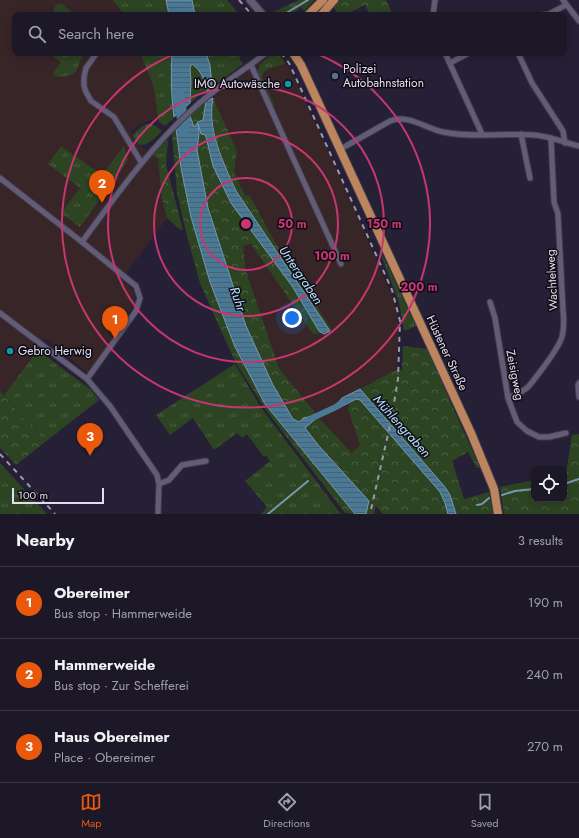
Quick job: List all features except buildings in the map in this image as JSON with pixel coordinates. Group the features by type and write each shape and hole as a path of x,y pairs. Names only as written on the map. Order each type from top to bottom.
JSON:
{"main road":[{"path":"311,12 323,0"},
{"path":"324,12 334,0"},
{"name":"Hüstener Straße","path":"295,56 301,65 339,150 472,433 494,489 498,514"},
{"path":"300,56 301,65"}],"street":[{"path":"250,0 260,12"},
{"path":"433,12 435,0"},
{"path":"552,12 564,2 579,20"},
{"path":"95,56 86,68 84,76 84,86 86,92 91,101 114,117 141,162"},
{"path":"82,242 141,162 155,146 195,107 262,56"},
{"path":"447,56 482,134"},
{"path":"450,63 463,56"},
{"path":"519,56 532,83 563,131 565,143"},
{"path":"251,65 341,264"},
{"path":"339,150 390,121 399,118 446,132 537,135 579,146"},
{"path":"521,134 530,178"},
{"name":"Wachtelweg","path":"508,398 519,393 528,386 556,349 562,338 563,310 558,214 554,202 551,138"},
{"path":"0,178 136,286 140,298 136,310 86,379"},
{"name":"Zeisigweg","path":"490,302 495,318 508,398 517,422 527,431 539,437 549,437 566,433"},
{"path":"0,313 86,379 114,412 157,475 159,484 158,514"},
{"path":"579,383 579,396"},
{"path":"159,484 169,480 182,465 206,461"}],"shaded area":[{"path":"0,0 113,0 122,12 12,12 12,56 141,56 153,85 159,122 150,120 142,123 130,131 137,143 158,160 162,199 167,218 129,269 125,281 134,292 135,304 88,373 46,339 4,395 0,391"},
{"path":"268,56 281,56 302,95 349,197 395,304 398,323 396,370 344,397 349,406 348,410 360,446 352,454 320,419 279,368 246,271 243,246 251,244 313,334 275,242 250,196 245,195 234,172 237,151 213,98"}],"green space":[{"path":"113,0 227,0 237,12 122,12"},
{"path":"299,0 314,0 304,11 301,7 295,12 273,12"},
{"path":"339,0 386,0 392,12 368,12 365,5 351,12 336,12 334,7"},
{"path":"57,4 62,4 71,12 54,12"},
{"path":"53,56 83,56 73,74 57,77 53,74 61,62"},
{"path":"141,56 240,56 240,60 243,64 195,99 165,126 159,122 153,85"},
{"path":"270,56 280,56 285,64 267,69 262,75 275,106 273,107 258,72 260,64"},
{"path":"213,98 237,151 234,172 245,195 250,196 275,242 332,330 323,334 313,334 251,244 243,246 246,271 279,368 320,419 352,453 360,445 348,410 349,406 344,397 396,370 402,370 403,346 427,349 480,468 477,468 468,452 452,461 464,499 489,492 493,514 456,514 450,495 445,487 360,389 348,404 356,399 360,400 440,492 448,514 383,514 376,506 374,514 366,514 369,501 319,446 305,428 318,417 316,415 299,423 293,419 273,385 246,326 208,208 197,150 199,134 197,123 194,127 190,116 181,168 191,217 210,282 235,347 265,404 355,514 345,513 265,409 236,363 200,283 177,193 172,135 184,119","holes":["213,98 212,110 218,146 236,191 329,331 319,331 292,286 213,166 206,137 198,122 203,120"]},
{"path":"147,124 154,125 162,131 147,144 139,144 133,136 139,129"},
{"path":"167,140 168,141 166,165 152,155"},
{"path":"61,146 102,175 124,146 128,160 80,227 61,213 80,188 48,164"},
{"path":"158,160 166,165 183,230 179,229 167,218 162,199"},
{"path":"382,254 416,326 404,331 399,302 381,255"},
{"path":"38,350 91,390 99,400 45,442 4,395"},
{"path":"235,364 262,409 341,514 261,514 267,507 245,481 270,461 266,455 264,457 247,434 242,438 237,433 214,450 193,418 170,435 156,415"},
{"path":"0,391 45,442 16,465 0,448"},
{"path":"579,434 579,514 504,514 500,487 531,481 531,502 567,502 567,468 572,435"},
{"path":"0,463 47,514 0,514"}],"water":[{"path":"166,0 192,0 194,12 168,12"},
{"path":"172,56 207,56 210,65 212,87 207,91 204,79 192,64 190,68 190,103 174,117"},
{"path":"213,98 212,122 214,134 221,157 236,191 330,331 324,334 319,331 292,286 231,203 213,166 206,137 205,135 201,134 198,124 199,134 197,150 208,208 246,326 273,385 293,419 299,422 304,418 316,415 318,417 305,428 319,446 369,501 366,514 355,514 265,404 235,347 210,282 191,217 181,168 176,128 190,116 194,127 198,122 203,120 206,101"},
{"path":"360,389 445,487 450,495 456,514 448,514 440,492 360,400 356,399 339,408 337,404 342,398"},
{"path":"335,405 337,409 322,416 320,413"}],"waterway":[{"path":"288,12 308,0"},
{"name":"Ruhr","path":"179,96 184,130"},
{"name":"Mühlengraben","path":"310,419 336,407 344,401"},
{"path":"567,483 579,479"},
{"path":"268,514 308,481"},
{"path":"502,495 515,491 531,489"},
{"path":"477,505 482,504 489,498"}],"railway":[{"path":"239,0 249,12"},
{"path":"283,56 289,63 392,290 400,321 398,379 391,421 370,514"},
{"path":"0,454 55,514"}],"place":[{"name":"Polizei Autobahnstation","path":"335,76"},
{"name":"IMO Autowäsche","path":"288,84"},
{"name":"Hammerweide","path":"102,203"},
{"name":"Obereimer","path":"115,339"},
{"name":"Gebro Herwig","path":"10,351"},
{"name":"Haus Obereimer","path":"90,456"}],"water label":[{"name":"Untergraben","path":"301,275"}]}
